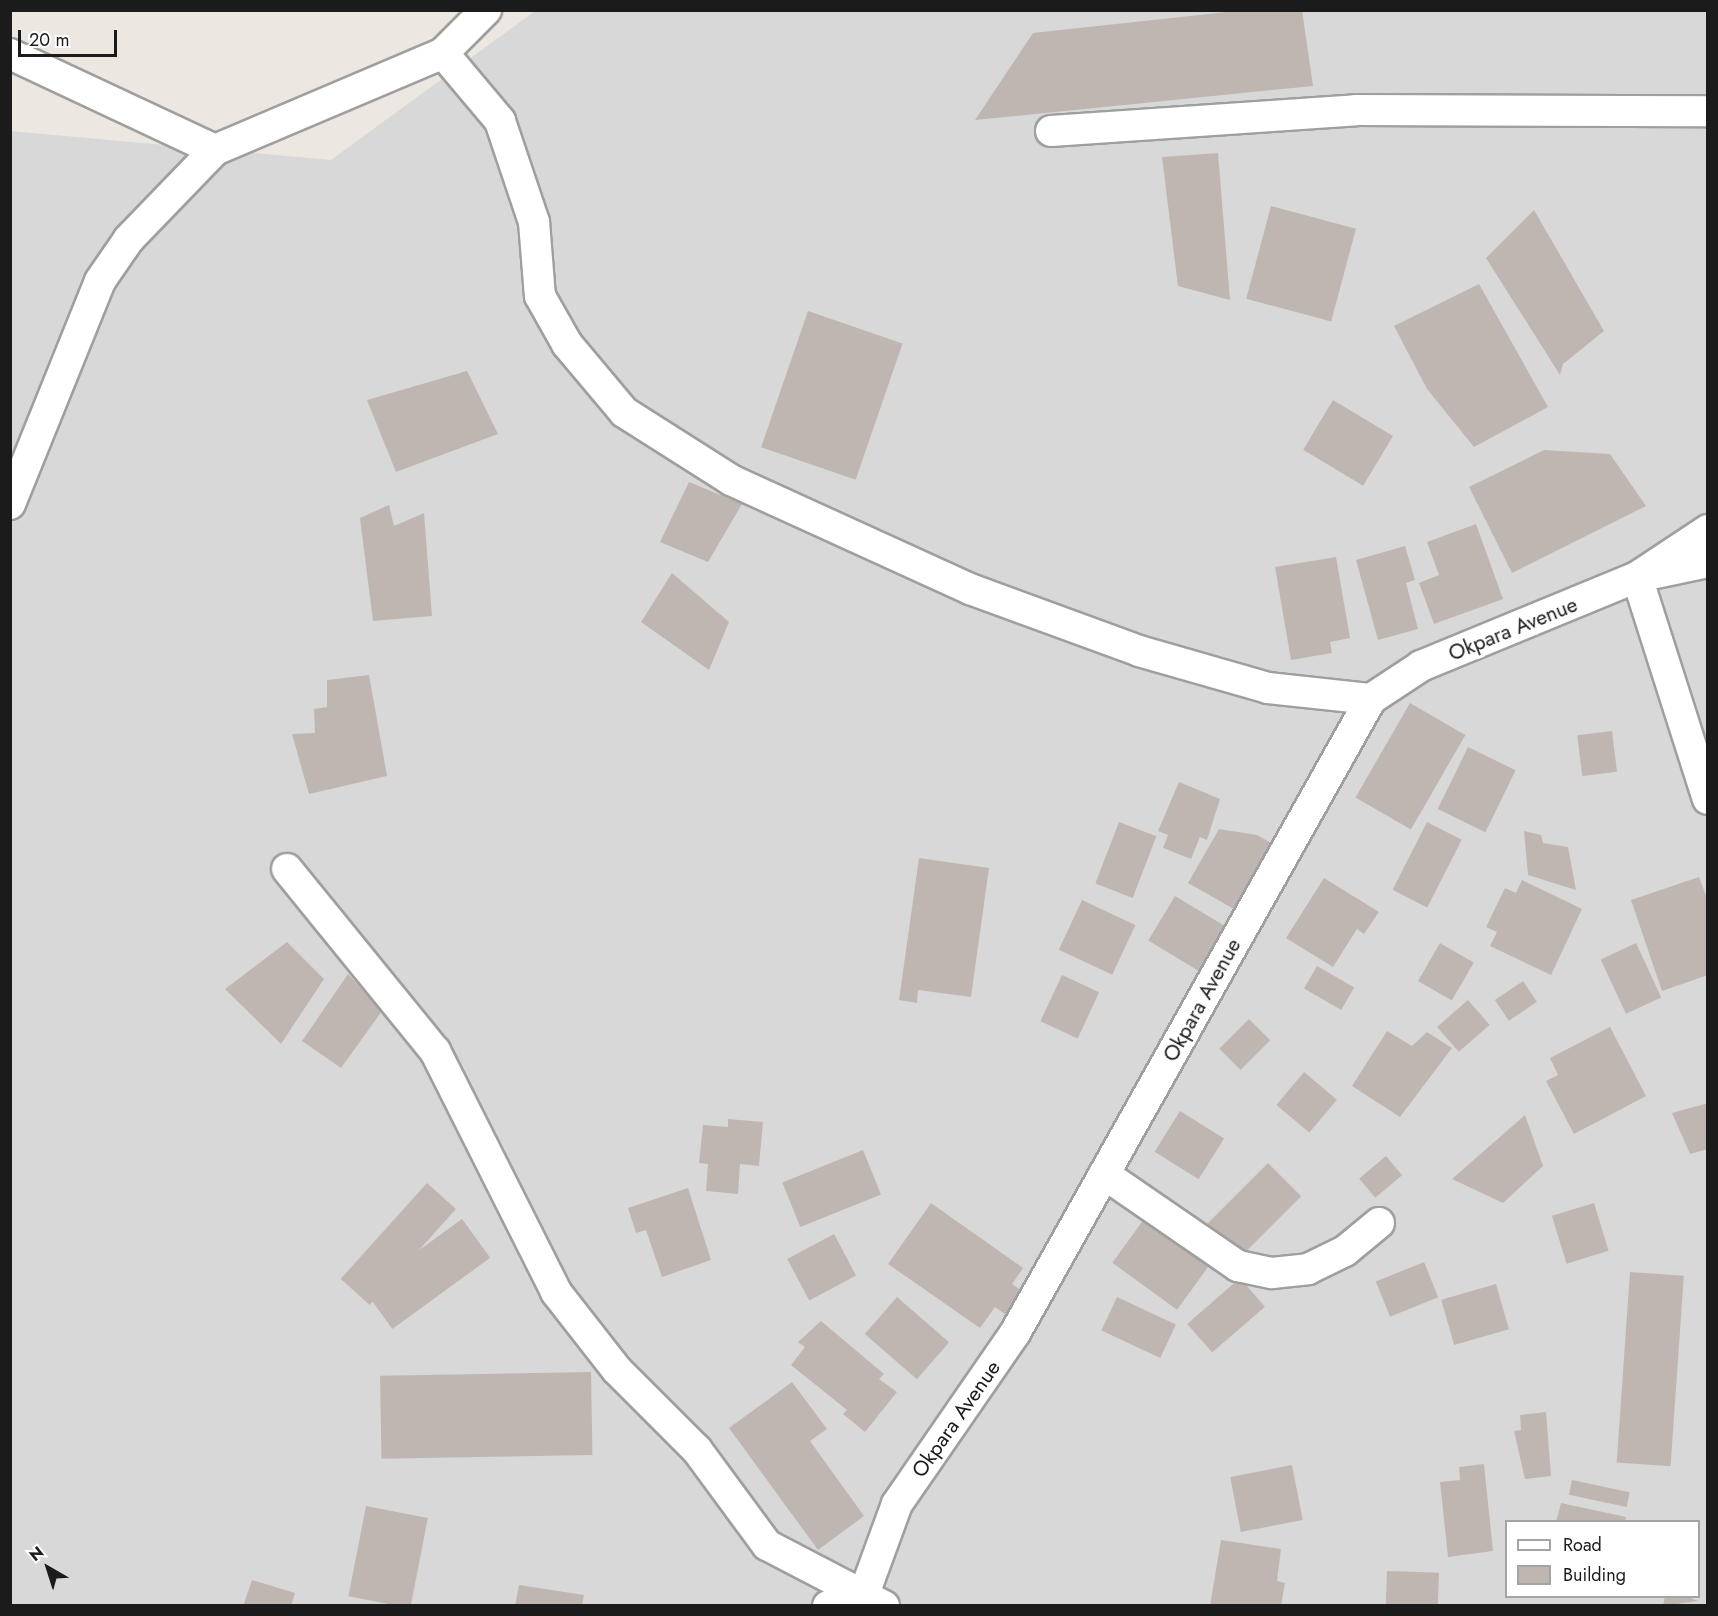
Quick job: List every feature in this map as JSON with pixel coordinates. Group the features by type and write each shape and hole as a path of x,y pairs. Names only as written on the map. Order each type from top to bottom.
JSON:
{"street":[{"path":"10,504 100,281 129,239 215,150 443,53 486,10"},
{"path":"443,53 500,122 534,222 540,296 567,344 624,412 731,480 970,589 1139,651 1268,688 1371,699"},
{"path":"10,54 215,150"},
{"path":"1051,131 1356,110 1707,111"},
{"name":"Okpara Avenue","path":"874,1599 897,1504 1014,1333 1371,699 1421,666 1637,577 1707,530"},
{"path":"1707,562 1637,577 1707,799"},
{"path":"287,868 435,1052 556,1292 617,1370 697,1450 767,1545 874,1599"},
{"path":"1104,1174 1238,1266 1272,1273 1308,1269 1345,1251 1378,1223"},
{"path":"828,1605 874,1599"}],"shaded area":[{"path":"535,11 1707,11 1707,1605 11,1605 10,131 331,160"}],"building":[{"path":"1245,10 1302,10 1313,86 975,120 1033,33"},
{"path":"1218,153 1230,300 1178,286 1162,157"},
{"path":"1271,206 1356,229 1331,322 1246,299"},
{"path":"1534,210 1604,331 1563,364 1560,375 1486,258"},
{"path":"1479,284 1548,407 1474,447 1427,389 1394,326"},
{"path":"808,311 903,344 856,480 761,447"},
{"path":"467,371 498,434 396,472 367,400"},
{"path":"1333,400 1393,436 1363,486 1303,450"},
{"path":"1544,450 1610,454 1646,506 1512,573 1469,487"},
{"path":"689,482 742,504 708,562 660,542"},
{"path":"389,505 394,526 424,513 432,616 373,621 360,518"},
{"path":"1476,524 1503,599 1434,624 1419,583 1439,575 1427,542"},
{"path":"1405,546 1415,580 1406,583 1418,629 1378,640 1356,560"},
{"path":"1336,557 1350,638 1330,642 1332,653 1291,660 1275,567"},
{"path":"672,573 729,622 709,670 641,622"},
{"path":"369,675 387,776 309,794 292,734 315,733 314,709 327,707 327,680"},
{"path":"1410,703 1465,735 1411,829 1356,797"},
{"path":"1612,731 1617,772 1582,776 1577,735"},
{"path":"1468,747 1516,770 1485,832 1438,809"},
{"path":"1179,782 1220,799 1207,840 1200,837 1191,859 1163,848 1168,835 1158,831"},
{"path":"1119,822 1156,836 1133,898 1095,884"},
{"path":"1427,822 1462,840 1427,907 1392,890"},
{"path":"1219,829 1257,835 1280,848 1241,913 1188,883"},
{"path":"1524,831 1541,835 1543,843 1568,847 1576,890 1528,875"},
{"path":"919,858 989,868 971,997 918,990 917,1003 899,1000"},
{"path":"1699,877 1708,901 1708,975 1662,991 1631,900"},
{"path":"1324,878 1379,912 1364,934 1357,929 1333,967 1286,938"},
{"path":"1522,880 1582,909 1551,975 1490,946 1497,932 1486,927 1505,888 1516,893"},
{"path":"1175,896 1229,928 1202,973 1148,941"},
{"path":"1082,900 1135,925 1112,975 1059,950"},
{"path":"287,942 324,979 281,1044 225,989"},
{"path":"1440,943 1474,962 1452,1001 1418,981"},
{"path":"1636,943 1661,997 1626,1014 1601,959"},
{"path":"1317,966 1354,988 1341,1010 1304,989"},
{"path":"348,974 382,1011 341,1068 302,1041"},
{"path":"1062,975 1099,992 1078,1039 1040,1021"},
{"path":"1523,981 1537,1002 1509,1021 1495,1000"},
{"path":"1468,1000 1490,1025 1459,1052 1437,1027"},
{"path":"1249,1019 1270,1040 1241,1070 1219,1049"},
{"path":"1610,1027 1646,1096 1574,1134 1546,1081 1558,1075 1550,1058"},
{"path":"1387,1031 1412,1046 1427,1032 1452,1048 1400,1117 1352,1086"},
{"path":"1304,1072 1337,1100 1309,1133 1276,1105"},
{"path":"1708,1103 1708,1149 1690,1154 1672,1113"},
{"path":"1180,1111 1224,1139 1199,1179 1155,1152"},
{"path":"1525,1115 1543,1166 1503,1203 1452,1179"},
{"path":"728,1119 763,1122 759,1166 740,1164 738,1194 706,1191 708,1164 699,1163 703,1125 728,1127"},
{"path":"863,1150 881,1195 800,1227 782,1183"},
{"path":"1386,1156 1402,1175 1375,1198 1359,1178"},
{"path":"1268,1163 1301,1196 1239,1258 1206,1225"},
{"path":"427,1183 456,1209 370,1305 341,1279"},
{"path":"688,1188 711,1260 662,1277 646,1230 636,1233 628,1208"},
{"path":"931,1203 1023,1268 1012,1284 1022,1291 1005,1314 995,1307 980,1328 888,1264"},
{"path":"1594,1203 1609,1251 1567,1264 1552,1216"},
{"path":"1147,1215 1212,1262 1177,1310 1112,1263"},
{"path":"462,1219 490,1258 392,1329 364,1290"},
{"path":"834,1234 856,1275 809,1300 787,1259"},
{"path":"1424,1262 1438,1297 1390,1317 1376,1281"},
{"path":"1630,1272 1684,1276 1671,1466 1617,1463"},
{"path":"1240,1278 1265,1307 1212,1353 1187,1324"},
{"path":"1496,1284 1509,1329 1454,1345 1441,1300"},
{"path":"897,1297 949,1342 917,1379 865,1334"},
{"path":"1117,1297 1176,1324 1160,1358 1101,1331"},
{"path":"821,1321 884,1374 879,1379 897,1392 865,1432 843,1414 847,1410 791,1365 805,1347 798,1342"},
{"path":"591,1372 592,1455 381,1459 380,1376"},
{"path":"792,1382 827,1429 810,1441 864,1516 818,1550 729,1428"},
{"path":"1546,1412 1551,1476 1525,1479 1514,1431 1521,1430 1520,1415"},
{"path":"1484,1464 1493,1551 1448,1557 1440,1482 1460,1480 1459,1467"},
{"path":"1292,1465 1303,1520 1241,1532 1230,1477"},
{"path":"1572,1480 1630,1492 1627,1507 1569,1495"},
{"path":"1561,1503 1626,1517 1625,1520 1557,1520"},
{"path":"366,1506 428,1518 411,1606 398,1606 348,1596"},
{"path":"1221,1540 1281,1549 1277,1581 1285,1583 1281,1606 1210,1606"},
{"path":"1387,1571 1439,1573 1438,1606 1386,1606"},
{"path":"252,1580 295,1593 291,1606 243,1606"},
{"path":"519,1585 584,1595 582,1606 515,1606"},
{"path":"1665,1598 1691,1598 1698,1601 1663,1606"}]}
